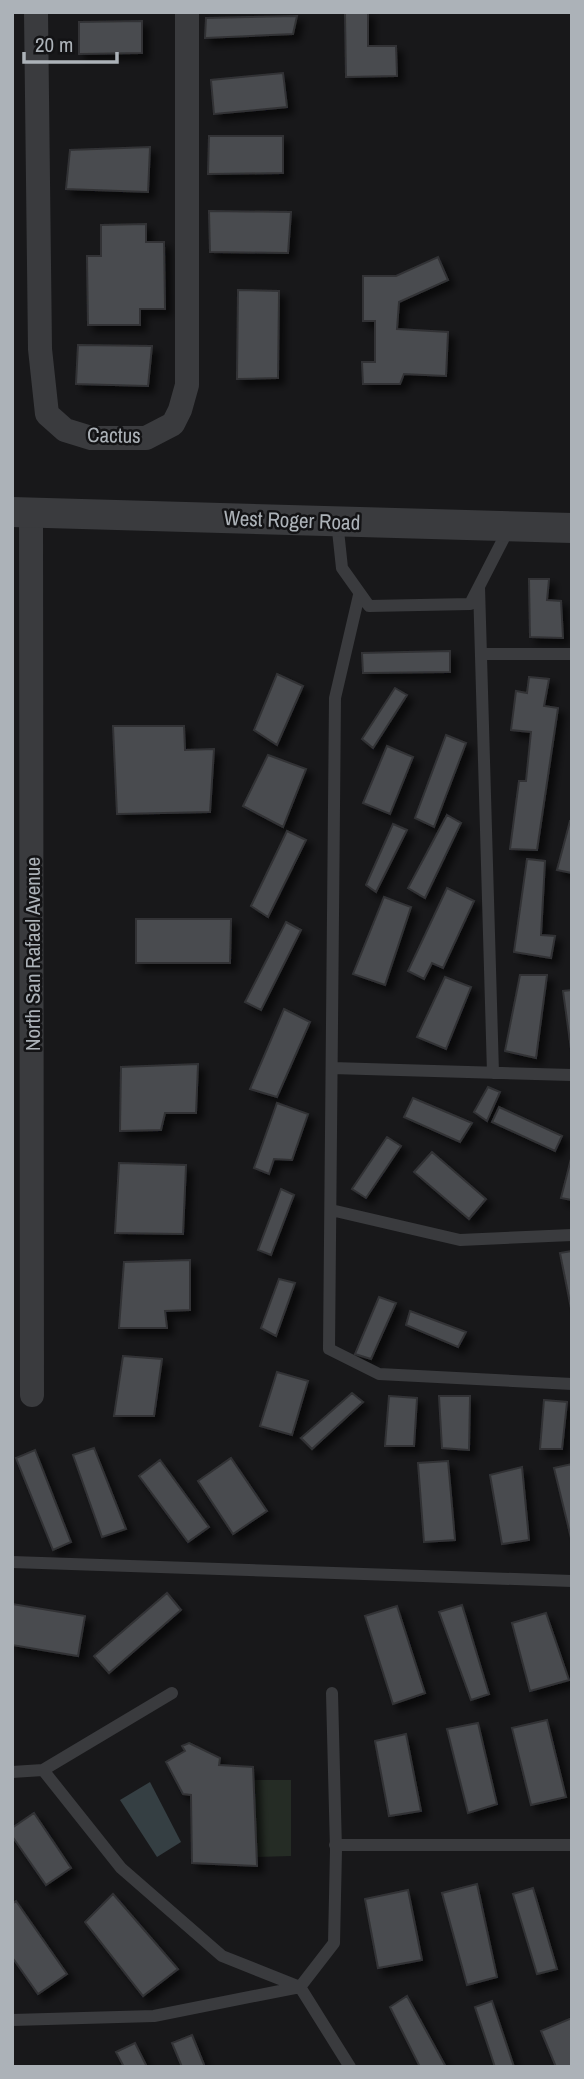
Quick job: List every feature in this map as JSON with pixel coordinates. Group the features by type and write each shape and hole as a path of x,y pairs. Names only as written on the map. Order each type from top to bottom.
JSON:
{"street":[{"name":"Cactus","path":"36,12 40,349 47,414 65,430 91,438 146,438 173,424 187,385 187,12"},
{"name":"West Roger Road","path":"22,512 572,528"},
{"name":"North San Rafael Avenue","path":"22,512 32,1395"}],"lane":[{"path":"337,521 342,568 369,606 470,604 510,526"},
{"path":"479,587 493,1073"},
{"path":"359,595 335,698 329,1349 379,1374 572,1384"},
{"path":"481,654 572,654"},
{"path":"332,1068 572,1075"},
{"path":"331,1210 460,1240 572,1235"},
{"path":"12,1562 572,1581"},
{"path":"12,1772 43,1770 172,1693"},
{"path":"12,2020 154,2016 300,1987 334,1943 332,1693"},
{"path":"43,1770 121,1868 222,1956 300,1987 350,2067"},
{"path":"335,1845 572,1846"}],"shaded area":[{"path":"254,1780 291,1780 291,1856 257,1857"},
{"path":"150,1782 181,1842 157,1857 120,1800"}],"building":[{"path":"345,12 368,12 368,46 396,46 397,76 346,77"},
{"path":"297,16 293,34 205,38 206,18"},
{"path":"142,21 142,53 79,54 79,22"},
{"path":"283,73 287,107 214,114 211,80"},
{"path":"209,136 283,136 283,173 208,174"},
{"path":"150,147 148,192 66,189 70,150"},
{"path":"209,211 291,212 288,253 210,252"},
{"path":"146,224 146,242 164,242 165,309 140,309 140,325 88,325 87,256 101,256 101,225"},
{"path":"438,257 448,280 399,302 397,329 448,332 446,376 404,374 400,384 363,384 362,362 375,362 375,321 363,321 363,276 396,276"},
{"path":"238,290 279,291 278,378 237,379"},
{"path":"78,345 152,346 148,386 76,384"},
{"path":"529,579 549,579 547,600 561,601 563,638 530,637"},
{"path":"450,651 450,672 363,673 362,653"},
{"path":"277,674 303,686 277,745 254,730"},
{"path":"529,677 549,679 544,706 558,708 537,850 510,849 519,781 526,781 531,732 511,730 516,691 527,693"},
{"path":"395,688 407,695 373,748 362,739"},
{"path":"113,726 184,726 185,750 214,749 210,812 117,814"},
{"path":"446,735 466,743 434,827 415,818"},
{"path":"387,746 413,757 390,814 363,803"},
{"path":"268,755 306,769 283,827 243,806"},
{"path":"447,815 461,823 425,898 408,888"},
{"path":"572,821 572,873 557,870"},
{"path":"393,824 407,830 376,892 366,885"},
{"path":"287,831 306,840 268,917 251,906"},
{"path":"527,859 545,861 541,935 555,936 551,958 514,952"},
{"path":"447,888 474,901 443,968 432,963 424,979 408,971"},
{"path":"384,897 411,907 385,985 353,974"},
{"path":"136,919 231,919 230,963 136,963"},
{"path":"286,922 301,930 261,1010 245,1002"},
{"path":"520,975 547,975 536,1058 505,1051"},
{"path":"445,977 471,987 446,1049 417,1037"},
{"path":"572,990 572,1049 571,1049 563,991"},
{"path":"284,1009 310,1022 277,1097 250,1089"},
{"path":"198,1064 196,1113 165,1113 161,1130 120,1131 121,1067"},
{"path":"488,1087 500,1092 487,1121 474,1112"},
{"path":"413,1098 472,1123 460,1142 404,1117"},
{"path":"277,1103 308,1114 292,1160 274,1159 269,1174 254,1168"},
{"path":"499,1107 562,1136 555,1151 492,1122"},
{"path":"387,1137 401,1146 366,1198 352,1189"},
{"path":"432,1152 486,1199 469,1219 414,1172"},
{"path":"572,1155 572,1200 561,1198"},
{"path":"119,1163 186,1165 183,1234 115,1233"},
{"path":"281,1189 294,1195 271,1255 258,1250"},
{"path":"572,1251 572,1313 560,1253"},
{"path":"190,1260 190,1310 165,1311 167,1328 119,1328 124,1262"},
{"path":"279,1279 295,1283 276,1336 261,1328"},
{"path":"379,1297 396,1303 371,1359 355,1354"},
{"path":"410,1311 466,1332 458,1347 406,1325"},
{"path":"123,1356 162,1359 154,1416 114,1416"},
{"path":"277,1372 308,1381 292,1435 260,1426"},
{"path":"352,1393 363,1402 312,1449 301,1438"},
{"path":"389,1396 417,1398 414,1446 385,1446"},
{"path":"439,1396 470,1396 469,1450 442,1448"},
{"path":"544,1400 567,1402 562,1449 540,1449"},
{"path":"94,1448 126,1529 102,1537 73,1455"},
{"path":"35,1450 71,1542 53,1550 16,1458"},
{"path":"231,1458 267,1511 233,1534 198,1481"},
{"path":"160,1460 209,1527 188,1542 139,1476"},
{"path":"448,1461 455,1540 424,1542 418,1463"},
{"path":"572,1464 572,1542 554,1468"},
{"path":"522,1467 529,1540 502,1544 490,1475"},
{"path":"167,1593 181,1610 109,1673 94,1656"},
{"path":"12,1604 85,1616 78,1656 12,1645"},
{"path":"462,1605 489,1694 471,1700 439,1612"},
{"path":"397,1606 425,1693 393,1704 365,1616"},
{"path":"546,1613 569,1680 530,1691 512,1623"},
{"path":"547,1720 566,1797 531,1805 512,1728"},
{"path":"478,1723 497,1804 468,1813 447,1729"},
{"path":"406,1734 421,1811 389,1816 375,1741"},
{"path":"189,1743 220,1758 219,1765 253,1767 257,1866 192,1863 191,1795 183,1794 166,1762 185,1751 182,1746"},
{"path":"34,1813 71,1868 46,1885 12,1836 12,1828"},
{"path":"477,1884 497,1977 467,1985 442,1893"},
{"path":"533,1888 557,1969 537,1974 513,1894"},
{"path":"408,1890 422,1960 378,1968 365,1899"},
{"path":"113,1894 178,1969 143,1996 85,1922"},
{"path":"16,1901 67,1974 38,1994 12,1957 12,1904"},
{"path":"407,1996 446,2067 420,2067 390,2007"},
{"path":"492,2001 514,2067 495,2067 475,2007"},
{"path":"572,2018 572,2067 556,2067 541,2031"},
{"path":"192,2035 205,2067 182,2067 172,2043"},
{"path":"135,2043 147,2067 124,2067 116,2052"}]}
